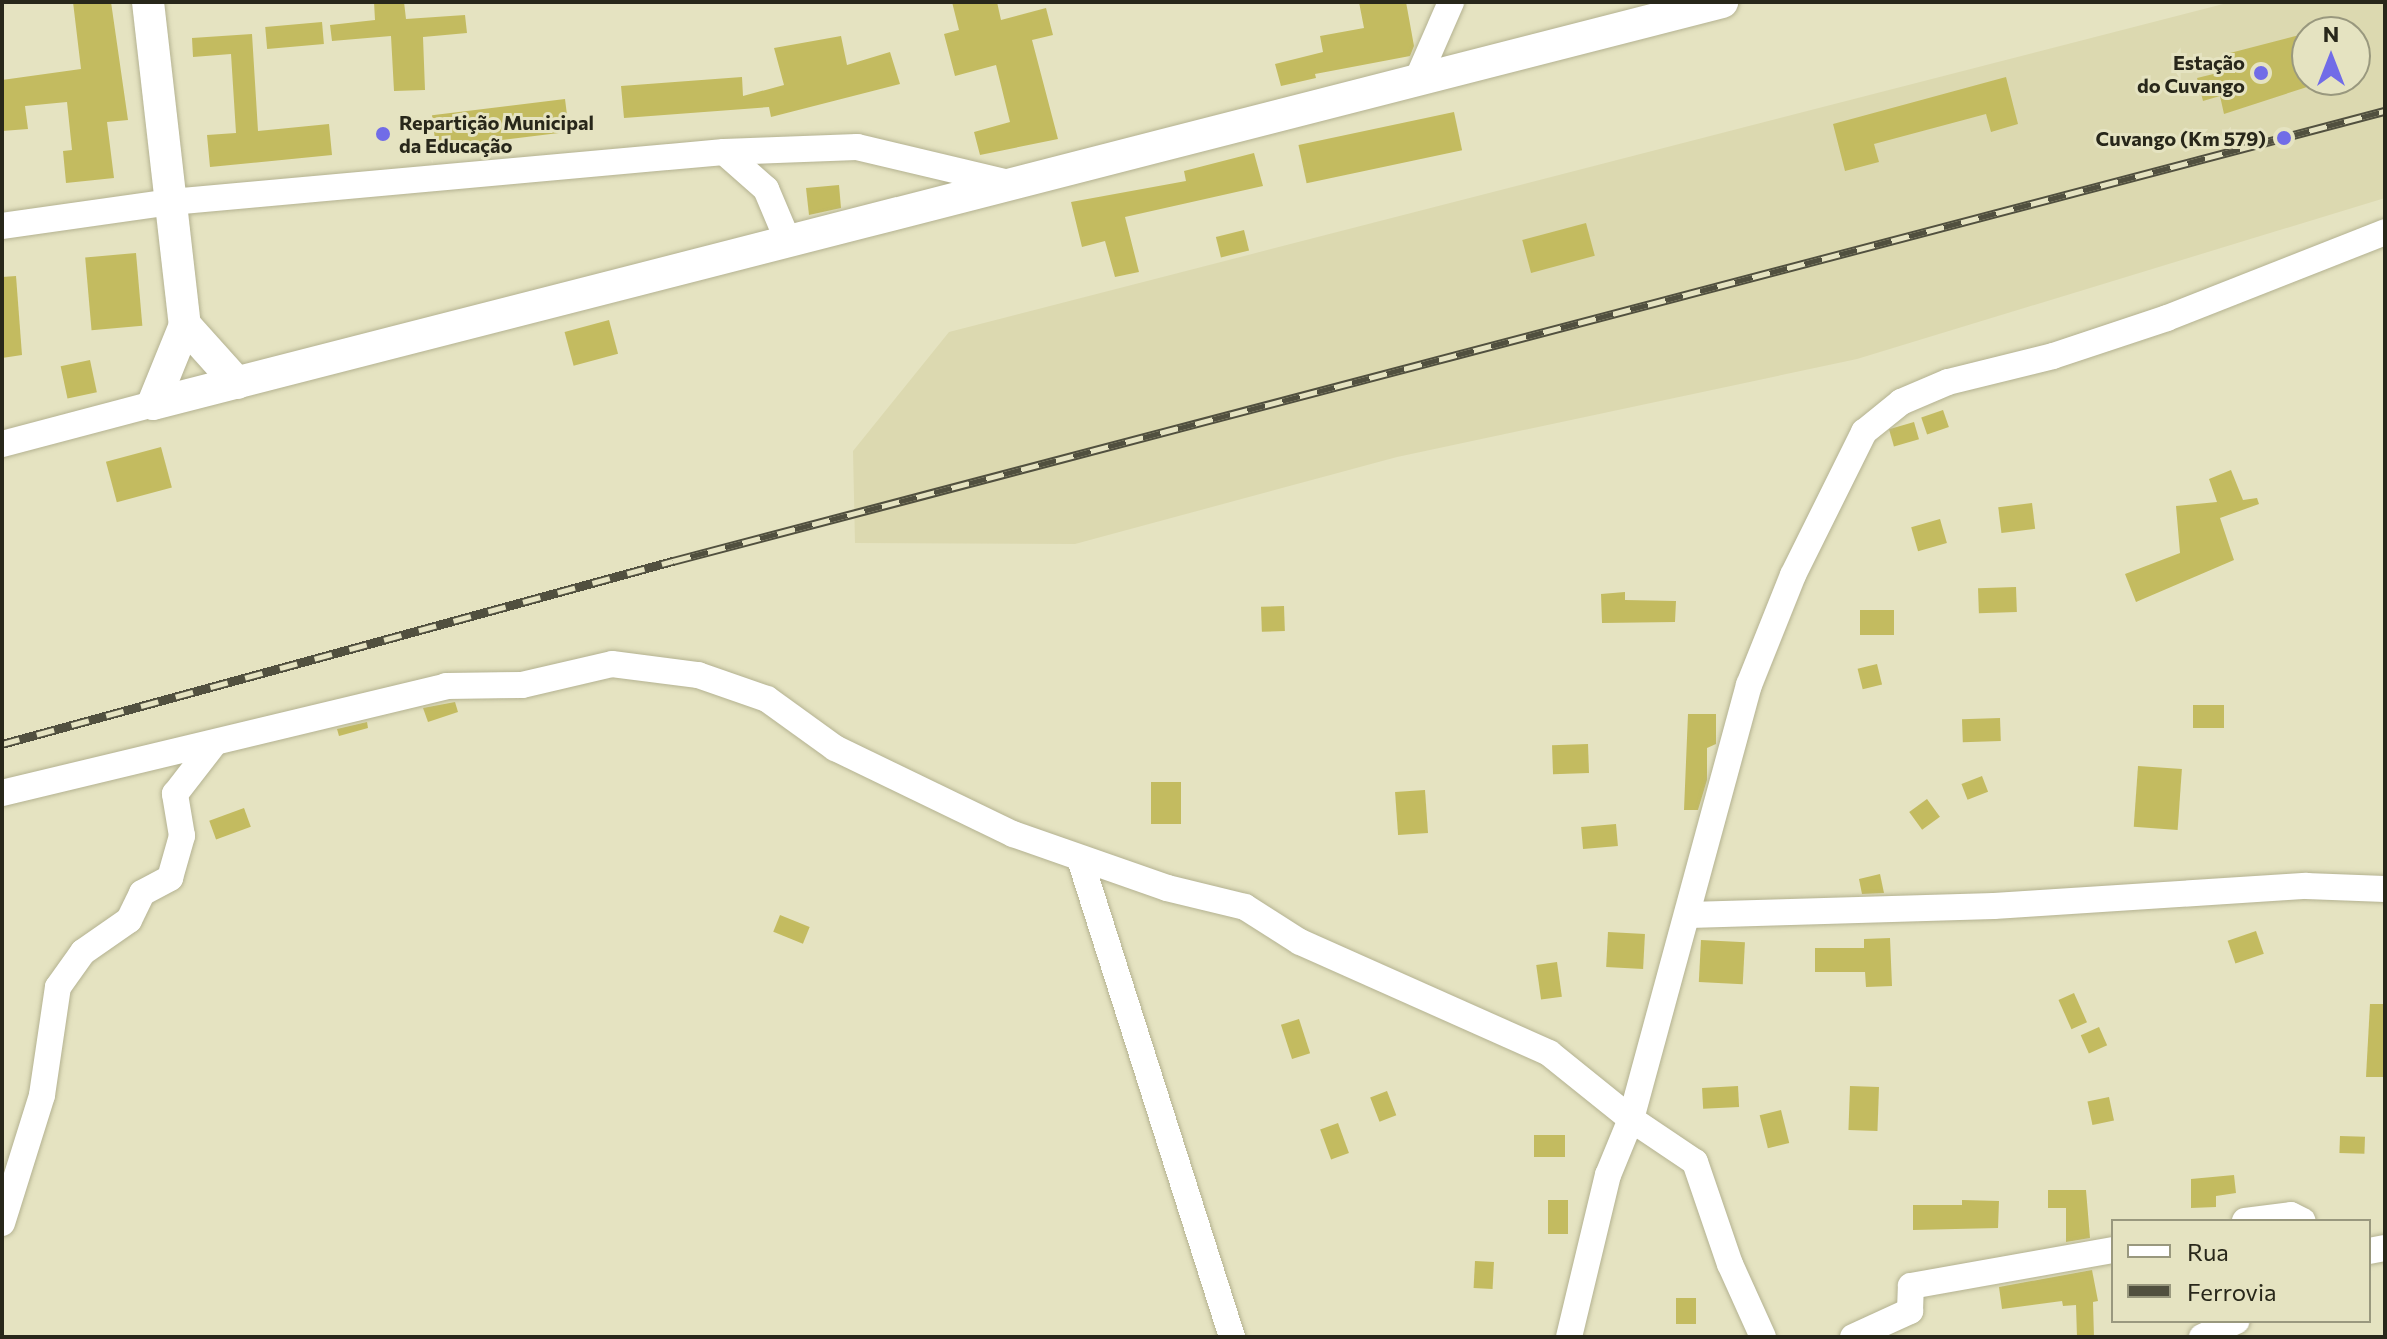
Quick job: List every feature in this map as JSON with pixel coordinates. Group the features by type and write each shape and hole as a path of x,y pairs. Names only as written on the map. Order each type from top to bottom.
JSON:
{"street":[{"path":"148,2 185,325 153,404"},
{"path":"1417,80 1451,2"},
{"path":"2,444 1722,2"},
{"path":"2,226 171,202 724,152 857,147 1014,184"},
{"path":"724,152 766,189 788,241"},
{"path":"1569,1337 1608,1175 1631,1119 1689,915 1749,685 1793,575 1864,432 1901,402 1948,382 2053,356 2167,318 2385,232"},
{"path":"185,325 237,383"},
{"path":"2,793 213,745 446,686 522,685 612,664 642,664 748,690 835,748 1013,834 1080,859 1245,907 1300,942 1549,1053 1631,1119 1695,1162 1730,1264 1763,1337"},
{"path":"2,1223 42,1095 58,987 83,952 129,920 142,893 170,878 182,836 175,794 213,745"},
{"path":"1080,859 1232,1337"},
{"path":"1689,915 1994,906 2306,886 2385,889"},
{"path":"2260,1219 2291,1215 2299,1219"},
{"path":"1853,1337 1910,1311 1911,1286 2111,1250"},
{"path":"2202,1337 2232,1323"}],"shaded area":[{"path":"2231,2 2385,2 2385,198 1857,359 1397,457 1075,544 855,543 853,451 949,332"}],"building":[{"path":"73,2 111,2 128,120 107,122 114,178 66,183 63,151 72,150 67,102 25,106 28,129 2,131 2,80 81,69"},
{"path":"374,2 404,2 406,19 465,15 467,33 423,37 425,90 394,91 391,36 332,41 330,25 375,20"},
{"path":"952,2 997,2 1001,20 1046,8 1053,35 1032,40 1058,139 980,155 974,132 1010,122 996,65 955,76 944,34 959,30"},
{"path":"1359,2 1406,2 1414,46 1410,56 1315,74 1316,78 1281,86 1275,64 1323,52 1320,36 1364,28"},
{"path":"322,22 324,44 267,49 265,27"},
{"path":"252,34 258,131 329,124 332,155 210,167 207,135 236,133 231,54 193,57 192,38"},
{"path":"841,36 847,65 890,52 900,84 771,117 769,107 624,118 621,86 742,77 743,96 784,85 774,48"},
{"name":"Estação do Cuvango","path":"2291,37 2291,92 2224,114 2220,96 2203,101 2197,78 2234,69 2230,53"},
{"path":"2006,77 2018,124 1991,132 1986,114 1874,144 1879,162 1845,171 1833,124"},
{"path":"565,99 569,132 436,148 432,115"},
{"path":"1454,112 1462,150 1307,183 1298,145"},
{"path":"1254,153 1263,186 1125,217 1139,272 1115,277 1105,241 1082,247 1071,202 1186,181 1184,171"},
{"path":"839,185 841,208 809,215 806,188"},
{"path":"1586,223 1595,256 1531,273 1522,240"},
{"path":"1244,230 1249,250 1221,257 1216,237"},
{"path":"136,253 142,326 92,330 85,257"},
{"path":"16,276 22,355 2,358 2,277"},
{"path":"609,320 618,354 574,366 565,332"},
{"path":"90,360 97,392 68,399 61,366"},
{"path":"1943,410 1949,427 1927,435 1921,417"},
{"path":"1914,422 1919,439 1894,446 1889,429"},
{"path":"161,447 172,488 117,502 106,462"},
{"path":"2231,470 2243,500 2257,498 2259,504 2220,518 2234,560 2136,602 2125,574 2180,553 2176,506 2217,502 2209,479"},
{"path":"2032,503 2035,529 2001,533 1998,507"},
{"path":"1940,519 1947,543 1918,551 1911,527"},
{"path":"2016,587 2017,612 1979,613 1978,588"},
{"path":"1625,592 1625,600 1676,601 1675,622 1602,623 1601,594"},
{"path":"1284,606 1285,631 1262,632 1261,607"},
{"path":"1860,610 1894,610 1894,635 1860,635"},
{"path":"1877,664 1882,684 1863,689 1858,669"},
{"path":"455,702 458,712 428,722 423,708"},
{"path":"2193,705 2224,705 2224,728 2193,728"},
{"path":"1688,714 1716,714 1716,744 1707,748 1707,780 1698,810 1684,810"},
{"path":"2000,718 2001,741 1963,742 1962,719"},
{"path":"367,722 368,728 339,736 337,729"},
{"path":"1588,744 1589,773 1553,774 1552,745"},
{"path":"2138,766 2182,769 2178,830 2134,827"},
{"path":"1982,776 1988,792 1968,800 1961,784"},
{"path":"1151,782 1181,782 1181,824 1151,824"},
{"path":"1425,790 1428,833 1398,835 1395,792"},
{"path":"1927,799 1940,817 1922,830 1909,812"},
{"path":"244,808 251,827 216,839 209,821"},
{"path":"1616,824 1618,846 1583,849 1581,827"},
{"path":"1880,874 1884,893 1862,894 1859,879"},
{"path":"780,915 810,927 803,944 773,932"},
{"path":"2256,931 2264,954 2235,963 2228,941"},
{"path":"1608,932 1645,934 1643,969 1606,967"},
{"path":"1890,938 1892,986 1866,987 1865,972 1815,972 1815,948 1864,948 1864,939"},
{"path":"1701,940 1745,942 1743,984 1699,982"},
{"path":"1557,962 1562,997 1541,1000 1536,965"},
{"path":"2074,993 2087,1022 2071,1029 2058,1000"},
{"path":"2370,1004 2385,1004 2385,1077 2366,1077"},
{"path":"1299,1019 1310,1053 1292,1059 1281,1025"},
{"path":"2099,1027 2107,1045 2089,1053 2081,1035"},
{"path":"1738,1086 1739,1107 1703,1109 1702,1088"},
{"path":"1850,1086 1879,1087 1877,1131 1848,1130"},
{"path":"1387,1091 1396,1115 1380,1122 1370,1097"},
{"path":"2109,1097 2114,1120 2092,1125 2087,1102"},
{"path":"1781,1110 1789,1143 1768,1148 1760,1115"},
{"path":"1338,1123 1349,1153 1331,1160 1320,1129"},
{"path":"1534,1135 1565,1135 1565,1157 1534,1157"},
{"path":"2340,1136 2365,1137 2364,1154 2339,1153"},
{"path":"2234,1175 2236,1193 2216,1196 2216,1207 2191,1208 2191,1179"},
{"path":"2048,1190 2086,1190 2090,1238 2066,1242 2066,1208 2048,1208"},
{"path":"1548,1200 1568,1200 1568,1234 1548,1234"},
{"path":"1962,1200 1999,1201 1998,1228 1913,1230 1913,1205 1962,1205"},
{"path":"1475,1261 1494,1262 1493,1289 1474,1288"},
{"path":"2092,1270 2098,1301 2093,1302 2094,1337 2077,1337 2076,1305 2063,1306 2062,1301 2002,1309 1999,1287"},
{"path":"1676,1298 1696,1298 1696,1324 1676,1324"}],"railway":[{"path":"2,744 673,561 2385,111"}],"place":[{"name":"Estação do Cuvango","path":"2261,73"},
{"name":"Repartição Municipal da Educação","path":"383,134"},
{"name":"Cuvango (Km 579)","path":"2284,138"}]}
